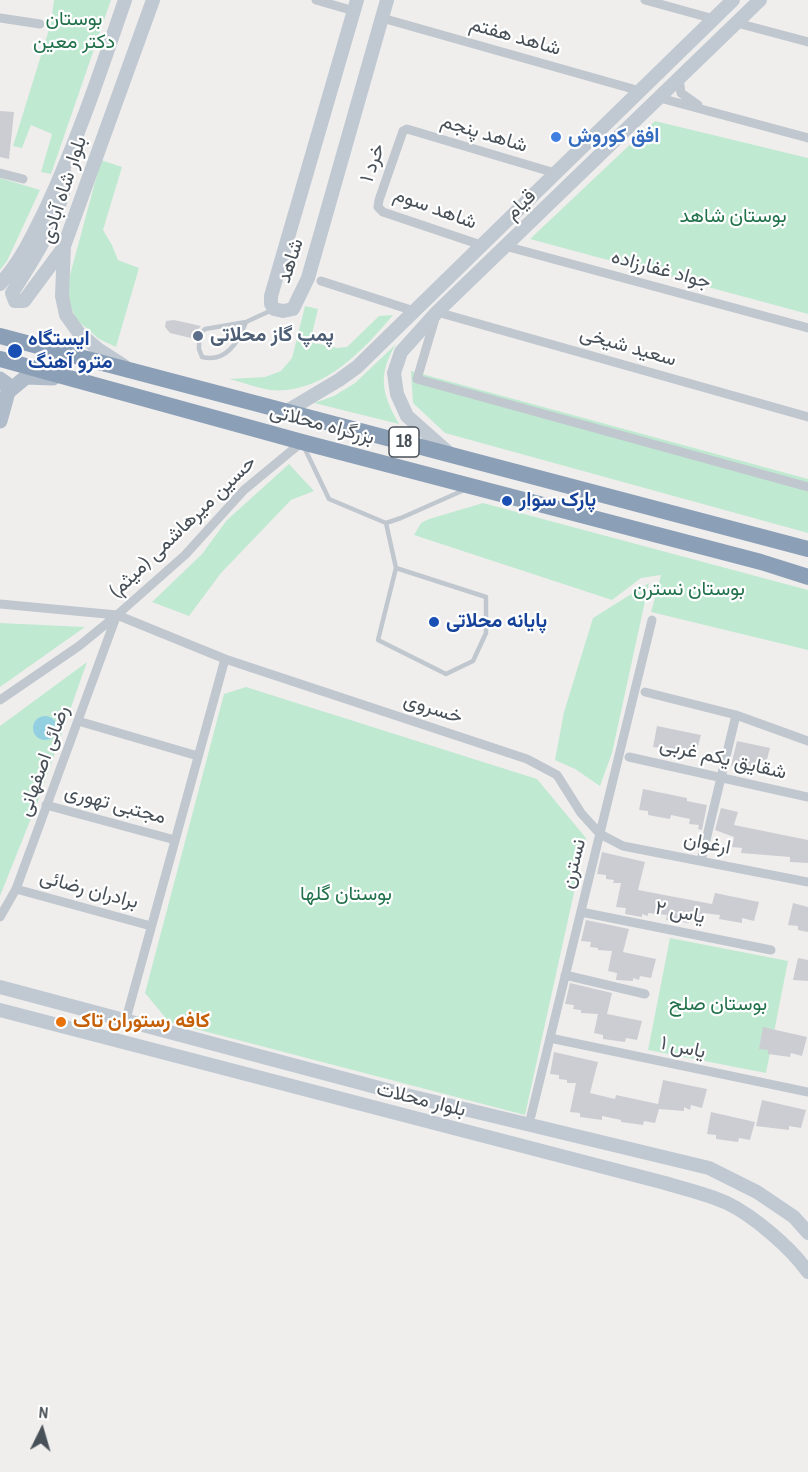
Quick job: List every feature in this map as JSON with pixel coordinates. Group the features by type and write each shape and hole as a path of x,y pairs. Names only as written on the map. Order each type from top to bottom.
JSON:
{"highway":[{"name":"بزرگراه محلاتی","path":"0,336 808,549"},
{"name":"بزرگراه محلاتی","path":"0,359 302,442 761,562 808,577"},
{"path":"678,540 694,537 697,531 687,517"},
{"path":"761,562 752,551 754,544 768,538"}],"main road":[{"name":"بلوار شاه آبادی","path":"0,284 26,251 70,156 125,0"},
{"name":"بلوار شاه آبادی","path":"131,370 99,350 80,333 66,315 62,296 64,246 153,0"},
{"name":"شاهد","path":"355,5 271,296 274,309 283,311 293,309 308,278 387,0"},
{"name":"قیام","path":"287,411 357,367 734,0"},
{"name":"قیام","path":"451,455 407,416 398,393 394,373 401,352 437,312 760,0"},
{"path":"640,91 660,98"},
{"path":"64,246 24,301 15,301 12,293 48,235 62,200 70,156"},
{"path":"409,316 408,330 417,334"},
{"path":"0,421 4,386 26,377 75,379"},
{"name":"بلوار محلات","path":"0,987 402,1094 709,1168 757,1192 794,1217 808,1233"},
{"name":"بلوار محلات","path":"0,1010 665,1183 728,1203 768,1230 808,1272"}],"street":[{"path":"316,0 355,5"},
{"path":"645,0 714,19"},
{"path":"0,18 40,24"},
{"name":"شاهد هفتم","path":"382,18 640,91"},
{"path":"737,23 808,42"},
{"path":"679,79 681,93 687,99 731,118"},
{"path":"660,98 808,138"},
{"name":"شاهد پنجم","path":"403,131 407,129 555,173"},
{"name":"خرد ۱","path":"378,207 403,131"},
{"path":"0,173 23,178"},
{"name":"شاهد سوم","path":"378,207 383,212 481,245"},
{"name":"جواد غفارزاده","path":"505,246 808,328"},
{"path":"321,282 409,316"},
{"path":"437,312 417,379 808,487"},
{"name":"سعید شیخی","path":"437,312 808,417"},
{"name":"حسین میرهاشمی (میثم)","path":"0,700 79,646 117,615 185,555 244,490 302,442"},
{"name":"خسروی","path":"0,604 117,615 225,659 527,759 557,775 580,813 600,834"},
{"name":"رضائی اصفهانی","path":"0,917 16,889 117,615"},
{"name":"نسترن","path":"531,1116 652,620"},
{"path":"126,1019 225,659"},
{"path":"645,692 736,715 808,741"},
{"path":"701,861 736,715"},
{"path":"78,722 198,756"},
{"name":"شقایق یکم غربی","path":"630,757 808,797"},
{"name":"مجتبی تهوری","path":"46,805 175,840"},
{"name":"ارغوان","path":"600,834 623,846 808,882"},
{"name":"برادران رضائی","path":"16,889 151,926"},
{"name":"یاس ۲","path":"581,912 771,950"},
{"path":"565,975 645,994"},
{"name":"یاس ۱","path":"550,1038 808,1092"}],"lane":[{"path":"246,322 236,344 222,357 211,359 202,357 198,342 199,335 205,329 246,322 274,309"},
{"path":"302,442 329,499 386,523 473,486"},
{"path":"386,523 396,568 378,640 446,674 473,661 486,633 486,597 396,568"}],"green space":[{"name":"بوستان دکتر معین","path":"54,0 111,0 51,174 41,172 52,134 31,125 22,148 13,146 51,23"},
{"name":"بوستان شاهد","path":"655,121 808,158 808,314 530,239"},
{"path":"101,160 122,167 103,230 118,260 139,268 116,347 99,339 77,320 67,299 70,275"},
{"path":"0,178 40,190 7,261 0,270"},
{"path":"305,306 318,309 310,342 337,348 347,347 379,316 393,315 355,356 324,378 307,385 289,390 270,390 229,379 265,377 281,371 292,358"},
{"path":"396,344 386,366 384,385 399,424 314,403 334,396 355,383"},
{"path":"411,371 808,479 808,533 445,433 413,403"},
{"path":"289,464 314,491 291,500 221,573 189,616 152,602 202,554 227,520"},
{"name":"بوستان نسترن","path":"483,503 808,590 808,650 651,612 661,575 641,578 612,600 414,535 421,523 429,519"},
{"path":"649,583 612,753 600,786 575,769 555,760 564,712 593,618"},
{"path":"0,623 85,627 0,687"},
{"path":"87,662 38,801 0,896 0,726"},
{"name":"بوستان گلها","path":"246,687 537,779 586,838 525,1115 169,1022 145,993 224,694"},
{"name":"بوستان صلح","path":"670,938 788,961 766,1073 648,1050"}],"water":[{"path":"45,716 53,720 57,728 53,736 45,740 37,736 33,728 37,720"}],"building":[{"path":"0,111 14,112 9,159 0,157"},
{"path":"174,320 201,326 195,333 195,339 170,333 165,327 166,321"},
{"path":"657,726 701,735 696,754 685,751 684,755 662,752 662,748 653,747"},
{"path":"737,741 770,748 765,767 754,765 753,769 731,766"},
{"path":"643,789 687,798 687,801 707,805 702,830 698,829 699,825 689,824 690,819 671,815 670,819 648,815 648,811 639,810"},
{"path":"721,808 738,812 734,825 808,840 808,863 790,862 790,857 741,853 742,848 732,847 734,837 715,830"},
{"path":"602,852 645,862 638,890 712,904 715,893 759,902 754,921 742,918 742,923 719,919 720,915 703,913 701,921 689,919 689,923 666,920 667,915 648,913 648,916 642,914 642,917 625,914 626,908 616,907 621,883 613,883 614,880 606,879 606,875 597,874"},
{"path":"793,903 808,907 808,932 798,930 798,926 788,925"},
{"path":"586,920 629,929 623,952 656,959 651,978 640,976 639,980 633,978 633,981 616,980 617,973 608,971 612,951 598,950 598,948 590,947 591,942 581,941"},
{"path":"798,958 808,960 808,981 793,980"},
{"path":"570,983 612,993 607,1014 642,1021 637,1040 626,1038 625,1042 603,1039 603,1035 594,1033 598,1014 581,1013 581,1010 573,1009 574,1005 565,1004"},
{"path":"763,1027 807,1037 802,1056 791,1053 790,1057 768,1054 768,1050 759,1049"},
{"path":"554,1052 598,1062 590,1093 615,1099 616,1095 658,1104 663,1080 707,1089 702,1108 691,1105 690,1110 684,1107 684,1111 659,1109 655,1123 644,1121 643,1125 602,1116 602,1120 580,1117 580,1113 570,1112 576,1083 567,1083 567,1080 559,1079 559,1075 550,1074"},
{"path":"762,1100 806,1110 801,1128 789,1126 789,1130 756,1126"},
{"path":"711,1112 755,1122 750,1140 739,1138 738,1142 716,1139 716,1135 707,1134"}],"place":[{"name":"افق کوروش","path":"556,137"},
{"name":"پمپ گاز محلاتی","path":"198,336"},
{"name":"ایستگاه مترو آهنگ","path":"15,351"},
{"name":"پارک سوار","path":"507,501"},
{"name":"پایانه محلاتی","path":"434,622"},
{"name":"کافه رستوران تاک","path":"61,1022"}]}
